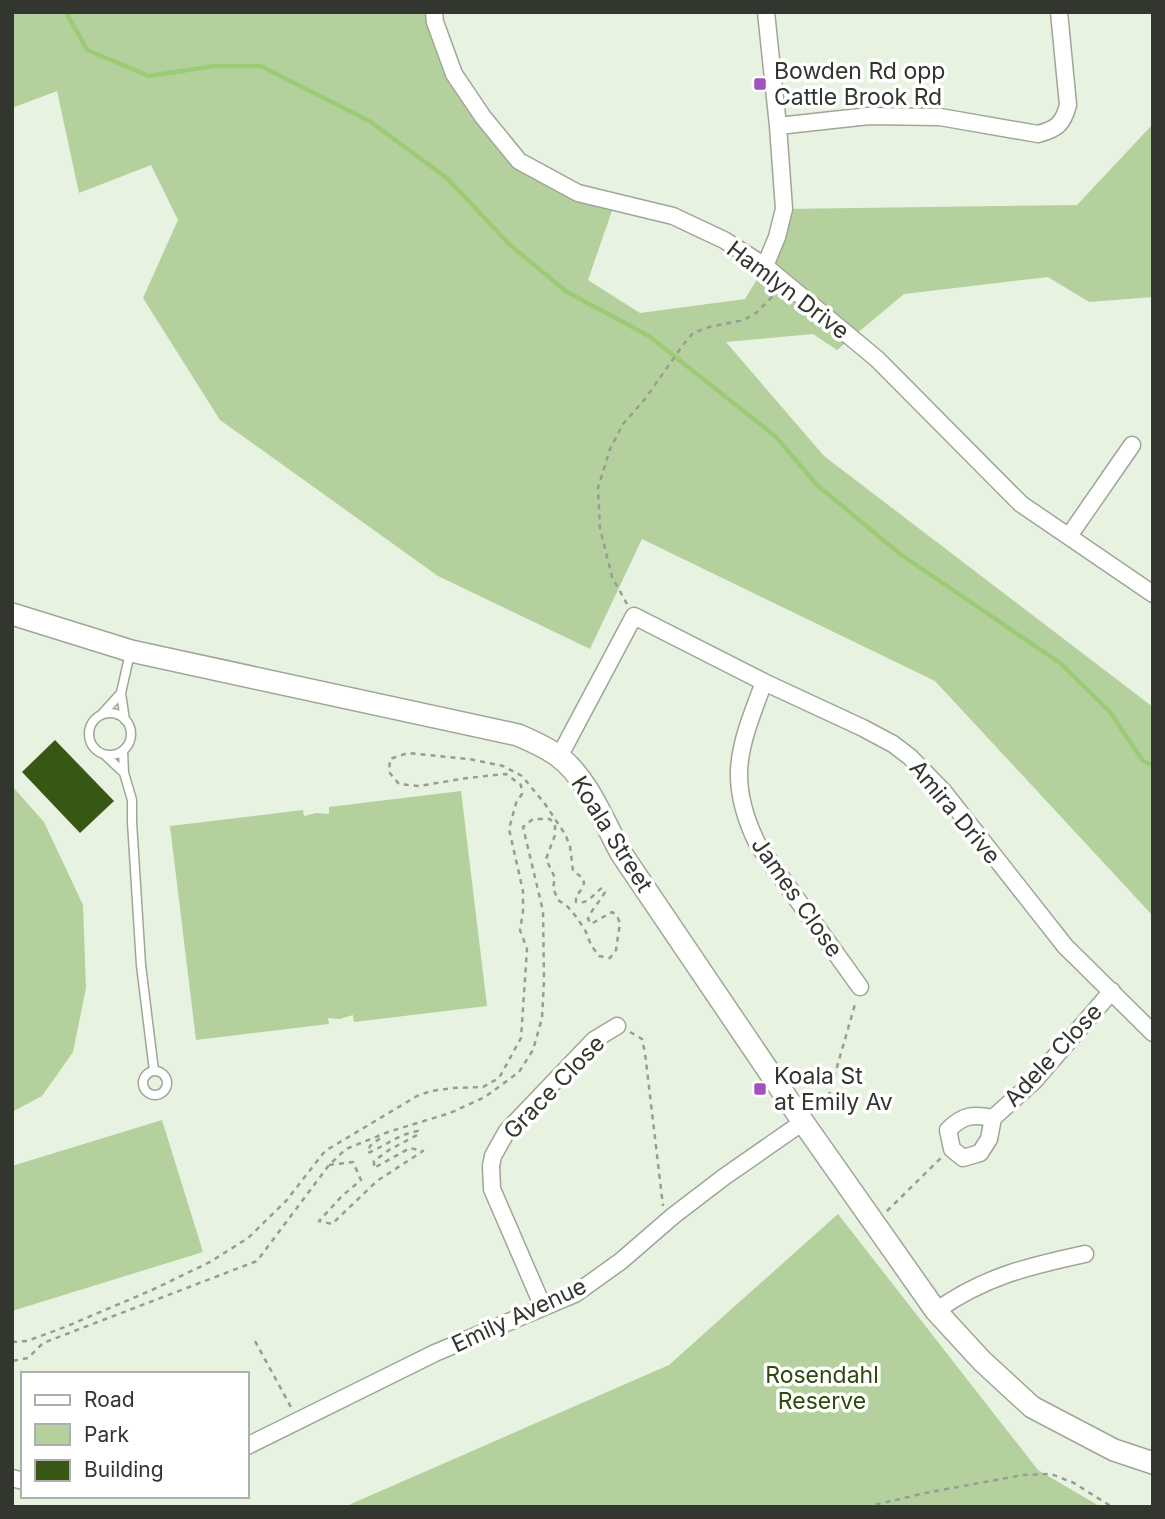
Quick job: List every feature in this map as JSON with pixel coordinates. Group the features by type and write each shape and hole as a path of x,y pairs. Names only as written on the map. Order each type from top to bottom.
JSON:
{"street":[{"name":"Hamlyn Drive","path":"434,12 435,22 454,74 483,117 519,161 578,192 673,216 724,240 765,266 877,359 1021,504 1153,594"},
{"path":"765,266 777,237 784,208 766,12"},
{"path":"778,126 869,116 928,116 1038,134 1053,130 1065,118 1069,105 1059,12"},
{"path":"1069,536 1132,445"},
{"name":"Koala Street","path":"12,614 131,650 518,735 559,757 580,780 621,853 803,1122 936,1311 982,1361 1032,1407 1114,1450 1153,1463"},
{"path":"559,757 634,616"},
{"name":"Amira Drive","path":"634,616 764,682 863,728 893,744 910,757 943,791 1065,946 1153,1033"},
{"name":"James Close","path":"764,682 740,753 738,783 742,808 758,845 860,987"},
{"name":"Adele Close","path":"993,1118 978,1115 960,1119 948,1130 952,1149 963,1158 980,1153 989,1139 993,1118 1034,1081 1112,992"},
{"name":"Grace Close","path":"544,1307 492,1189 490,1175 493,1156 508,1131 594,1040 617,1026"},
{"name":"Emily Avenue","path":"248,1446 435,1353 575,1294 599,1278 724,1177 803,1122"},
{"path":"936,1311 977,1285 1010,1272 1085,1254"}],"lane":[{"path":"131,650 121,693 125,720 131,732 131,739 124,751 124,773 132,800 141,965 154,1071"},
{"path":"121,693 92,724 89,737 94,748 124,773"},
{"path":"101,715 114,714 125,720"},
{"path":"105,755 124,751"}],"path":[{"path":"634,616 612,577 600,528 598,488 610,449 623,424 645,399 693,333 744,320 756,313 786,283"},
{"path":"12,1342 27,1341 65,1327 210,1262 248,1238 286,1201 325,1151 417,1096 431,1091 482,1087 499,1078 521,1038 527,949 520,930 523,891 509,829 516,803 522,794 521,785 506,774 419,786 399,784 389,772 390,759 408,753 469,759 502,766 522,776 565,834 570,846 573,871 583,878 584,883 576,896 576,902 590,900 602,888 605,892 591,911 591,924 612,912 620,923 616,950 610,958 599,956 590,945 578,919 568,906 558,900 553,888 555,878 546,859 555,835 555,826 550,819 533,819 523,827 543,911 544,980 542,1018 533,1051 519,1072 485,1097 450,1113 388,1132 346,1149 329,1165 257,1261 43,1343 28,1358 12,1361"},
{"path":"803,1122 826,1105 860,987"},
{"path":"617,1026 642,1039 665,1222"},
{"path":"329,1165 353,1162 361,1180 319,1220 332,1224 377,1181 423,1151 410,1149 374,1168 374,1161 419,1134 414,1131 397,1137 368,1153 370,1146 388,1132"},
{"path":"872,1221 884,1214 952,1149"},
{"path":"255,1341 298,1421"},
{"path":"866,1507 1023,1475 1051,1474 1074,1483 1112,1507"}],"green space":[{"path":"12,12 434,12 454,74 519,161 615,202 588,280 640,313 745,299 765,266 784,209 1077,205 1153,124 1153,297 1089,302 1048,277 904,294 837,350 813,334 726,342 824,456 1153,707 1153,916 935,681 642,539 590,649 438,576 220,420 143,298 178,220 151,165 79,193 57,91 12,108"},
{"path":"12,786 44,822 83,905 86,988 73,1052 42,1096 12,1112"},
{"path":"461,791 487,1006 354,1022 353,1015 340,1019 328,1018 329,1024 196,1040 170,826 303,810 304,816 329,814 329,807"},
{"path":"162,1120 203,1252 12,1311 12,1166"},
{"name":"Rosendahl Reserve","path":"838,1214 1038,1470 1101,1507 344,1507 669,1365"}],"building":[{"path":"55,740 114,801 80,833 22,772"}],"waterway":[{"path":"66,12 87,50 149,76 214,66 261,66 371,122 448,179 510,245 567,292 649,336 776,437 817,485 900,554 1060,663 1110,712 1143,761 1153,765"}],"place":[{"name":"Bowden Rd opp Cattle Brook Rd","path":"760,84"},
{"name":"Koala St at Emily Av","path":"760,1089"}]}
